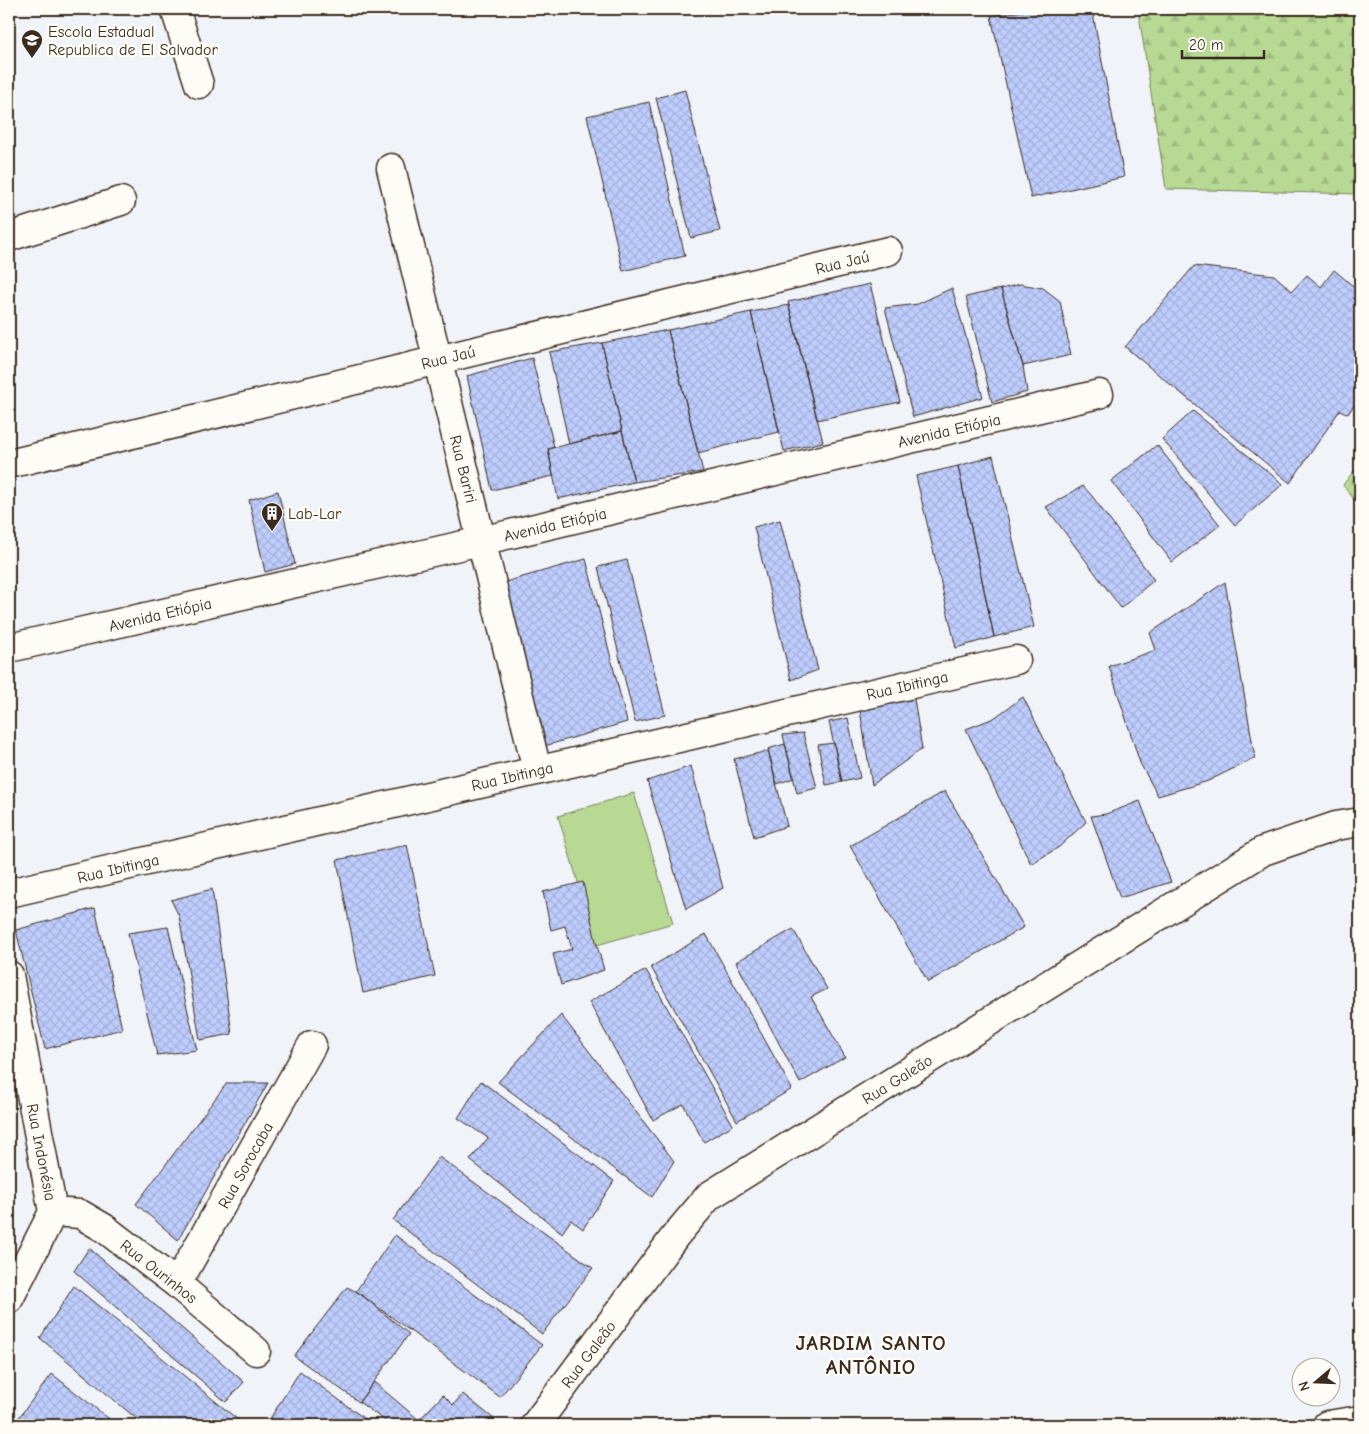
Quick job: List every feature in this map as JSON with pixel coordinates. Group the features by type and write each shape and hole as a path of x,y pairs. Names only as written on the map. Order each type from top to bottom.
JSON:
{"street":[{"path":"175,9 199,84"},
{"name":"Rua Bariri","path":"391,168 537,770"},
{"path":"9,237 121,201"},
{"name":"Rua Jaú","path":"9,464 888,251"},
{"name":"Avenida Etiópia","path":"9,648 481,541 1099,394"},
{"name":"Rua Ibitinga","path":"9,893 1016,660"},
{"name":"Rua Galeão","path":"535,1425 676,1235 709,1196 1263,851 1348,824"},
{"name":"Rua Indonésia","path":"9,975 53,1212"},
{"name":"Rua Sorocaba","path":"178,1284 312,1045"},
{"path":"9,1299 53,1212"},
{"name":"Rua Ourinhos","path":"53,1212 80,1214 104,1228 178,1284 256,1351"},
{"path":"1327,1425 1360,1420"}],"green space":[{"path":"1138,9 1360,9 1360,194 1166,189"},
{"path":"1360,463 1360,507 1343,485"},
{"path":"634,793 673,923 597,945 558,816"}],"building":[{"path":"1035,9 1092,9 1124,177 1031,198 991,16"},
{"path":"685,90 720,231 691,238 656,98"},
{"path":"649,102 685,256 623,271 587,116"},
{"path":"1194,266 1274,275 1292,291 1307,275 1321,287 1334,270 1353,286 1360,278 1360,396 1348,414 1340,410 1290,483 1125,347"},
{"path":"870,284 900,402 817,420 788,302"},
{"path":"1020,284 1043,288 1060,301 1071,355 1023,366 1001,289"},
{"path":"952,288 983,397 913,417 885,308 918,304"},
{"path":"1001,289 1023,366 1027,392 992,402 966,297"},
{"path":"789,305 823,442 784,451 751,312"},
{"path":"751,312 779,432 698,453 668,330"},
{"path":"668,330 703,472 634,482 602,343"},
{"path":"602,343 622,431 569,444 549,352"},
{"path":"532,358 554,447 548,449 553,476 492,490 467,376"},
{"path":"1193,411 1283,484 1235,525 1162,439"},
{"path":"622,431 634,482 558,499 548,449"},
{"path":"1157,445 1220,525 1172,562 1111,481"},
{"path":"993,456 1034,627 994,637 958,466"},
{"path":"958,466 994,637 956,648 916,476"},
{"path":"1083,486 1154,580 1121,608 1046,507"},
{"name":"Lab-Lar","path":"278,491 295,564 265,572 249,500"},
{"path":"780,520 818,670 791,680 754,527"},
{"path":"586,559 627,722 541,747 505,582"},
{"path":"627,560 665,715 635,722 598,567"},
{"path":"1225,582 1255,758 1208,781 1158,796 1140,763 1109,666 1156,650 1150,633"},
{"path":"1023,697 1086,822 1059,847 1031,864 966,729 994,718"},
{"path":"914,699 922,749 872,785 860,710"},
{"path":"848,718 860,778 842,782 829,722"},
{"path":"803,733 817,788 797,793 783,735"},
{"path":"834,743 842,782 826,785 818,745"},
{"path":"785,744 794,778 777,784 768,749"},
{"path":"768,751 787,826 754,837 734,759"},
{"path":"691,766 723,888 686,909 647,781"},
{"path":"945,791 1024,927 928,982 850,846"},
{"path":"1140,801 1171,882 1120,898 1091,816 1106,814"},
{"path":"407,845 435,976 363,993 337,860"},
{"path":"583,882 604,970 561,985 553,954 572,949 565,926 551,930 543,892"},
{"path":"212,889 232,1034 200,1040 179,916 171,900"},
{"path":"95,908 122,1029 45,1049 16,930"},
{"path":"168,927 197,1050 157,1055 128,933"},
{"path":"793,929 827,989 811,997 845,1057 800,1083 736,962"},
{"path":"706,934 792,1089 737,1121 651,967"},
{"path":"646,970 733,1125 704,1142 683,1104 653,1120 589,1002"},
{"path":"561,1015 674,1161 652,1197 498,1082"},
{"path":"481,1081 614,1181 583,1229 571,1220 562,1233 470,1160 488,1138 458,1118"},
{"path":"227,1083 268,1083 178,1240 136,1204"},
{"path":"439,1157 593,1268 542,1334 393,1220"},
{"path":"395,1235 542,1345 500,1397 356,1291"},
{"path":"89,1248 244,1382 226,1402 74,1271"},
{"path":"74,1286 242,1423 240,1425 144,1425 40,1338"},
{"path":"347,1287 359,1293 409,1334 359,1402 294,1356"},
{"path":"300,1371 373,1425 266,1425"},
{"path":"52,1374 117,1425 13,1425"},
{"path":"374,1382 419,1420 443,1395 453,1405 463,1394 494,1419 489,1425 391,1425 359,1402"}],"place":[{"name":"Escola Estadual Republica de El Salvador","path":"32,59"},
{"name":"Lab-Lar","path":"272,532"}],"district":[{"name":"JARDIM SANTO ANTÔNIO","path":"871,1355"}]}
